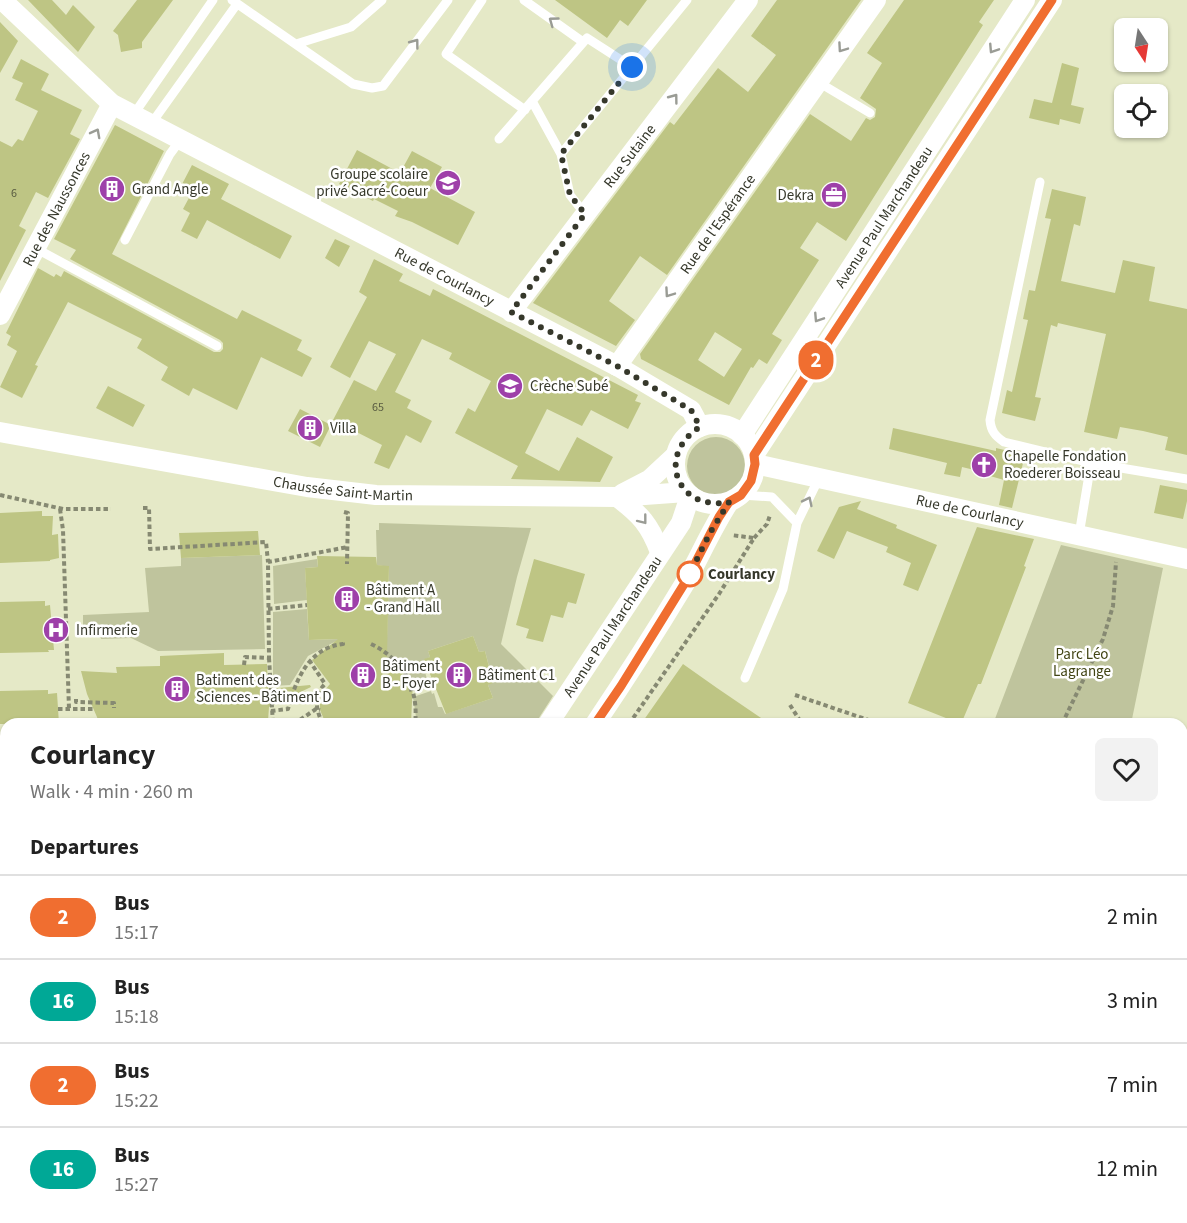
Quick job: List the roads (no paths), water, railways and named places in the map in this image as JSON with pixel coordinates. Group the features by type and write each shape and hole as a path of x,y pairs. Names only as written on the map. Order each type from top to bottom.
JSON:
{"street":[{"name":"Rue de Courlancy","path":"2,0 112,104 617,366 691,410 700,427"},
{"name":"Rue Sutaine","path":"511,312 748,0"},
{"name":"Rue de l'Espérance","path":"617,366 876,0"},
{"name":"Avenue Paul Marchandeau","path":"742,435 1025,0"},
{"name":"Avenue Paul Marchandeau","path":"754,459 1052,0"},
{"name":"Rue des Naussonces","path":"0,315 112,104"},
{"path":"934,141 952,153"},
{"path":"599,718 686,581 710,533 735,498 751,481 754,459 750,444 742,435 733,428 711,424 700,427 689,434 681,443 676,455 675,467 678,478 688,494"},
{"name":"Chaussée Saint-Martin","path":"0,432 327,489 376,495 617,497 649,480 676,455"},
{"name":"Rue de Courlancy","path":"754,459 819,478 1187,559"},
{"name":"Avenue Paul Marchandeau","path":"552,718 681,523 688,494"},
{"path":"617,497 688,494 709,504 735,498"},
{"path":"617,497 639,513 653,534 660,552"}],"lane":[{"path":"134,114 213,0"},
{"path":"296,44 351,27 382,0"},
{"path":"151,124 234,2 353,84 372,88 383,86 448,0"},
{"path":"483,0 446,54 525,110"},
{"path":"524,0 583,42"},
{"path":"561,154 687,0"},
{"path":"499,139 587,38 632,67"},
{"path":"818,82 870,113"},
{"path":"532,101 561,154 570,195 585,214"},
{"path":"125,240 170,154 181,139"},
{"path":"1040,182 992,408 990,426 994,436 1004,442 1091,463 1187,479"},
{"path":"35,248 217,346"},
{"path":"1080,535 1091,463"},
{"path":"745,678 783,589 797,523 819,478"},
{"path":"735,498 772,497 797,523"}],"place":[{"name":"Groupe scolaire privé Sacré-Coeur","path":"448,183"},
{"name":"Grand Angle","path":"112,189"},
{"name":"Dekra","path":"834,195"},
{"name":"Crèche Subé","path":"510,386"},
{"name":"Villa","path":"310,428"},
{"name":"Chapelle Fondation Roederer Boisseau","path":"984,465"},
{"name":"Courlancy","path":"690,574"},
{"name":"Bâtiment A - Grand Hall","path":"347,599"},
{"name":"Infirmerie","path":"56,630"},
{"name":"Bâtiment B - Foyer","path":"363,675"},
{"name":"Bâtiment C1","path":"459,675"},
{"name":"Batiment des Sciences - Bâtiment D","path":"177,689"}],"park label":[{"name":"Parc Léo Lagrange","path":"1082,662"}]}
